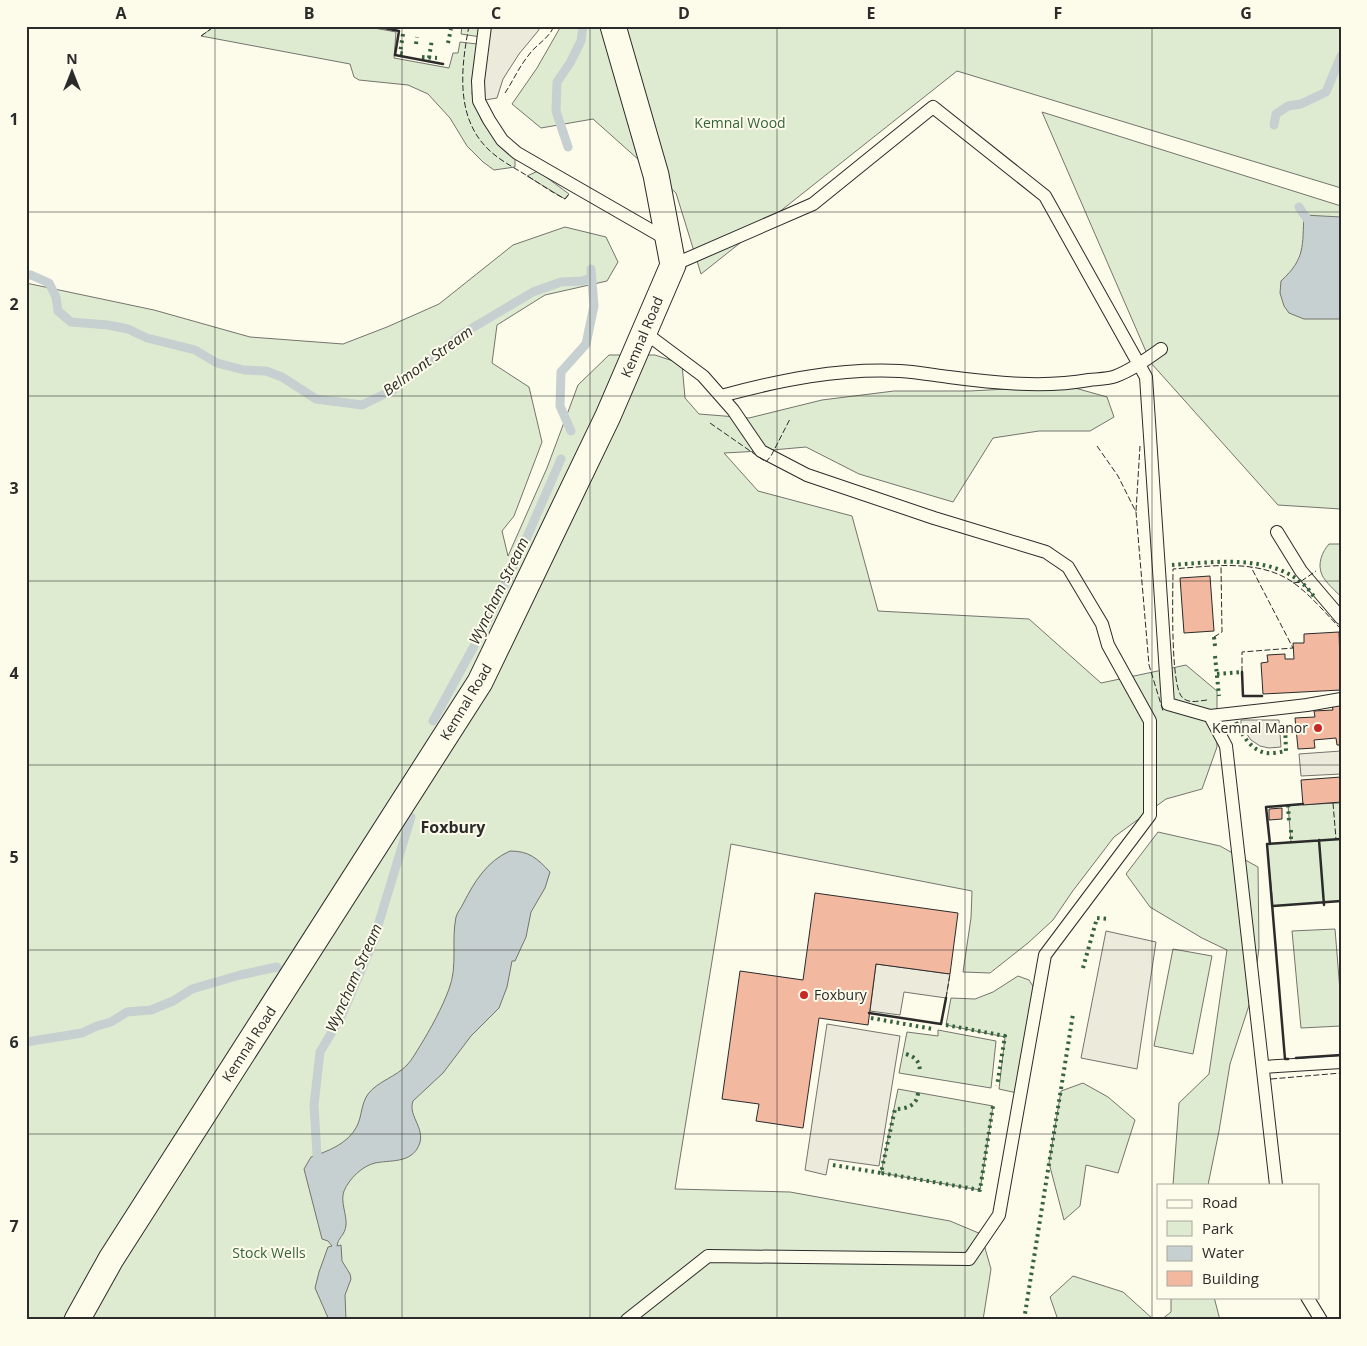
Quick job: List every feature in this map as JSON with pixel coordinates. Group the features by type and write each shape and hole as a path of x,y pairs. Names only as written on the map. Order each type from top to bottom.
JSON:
{"street":[{"path":"613,26 656,175 673,265"},
{"name":"Kemnal Road","path":"77,1320 111,1259 480,682 608,416 673,265"}],"lane":[{"path":"485,26 478,80 479,101 502,140 517,153 669,241"},
{"path":"673,265 813,204 933,107 1045,196 1146,377 1168,704 1210,716 1307,706 1341,699"},
{"path":"627,1320 708,1256 968,1259 999,1215 1045,955 1150,815 1150,721 1108,645 1102,624 1068,567 1046,552 934,518 807,475 761,451 733,410 703,376 644,332"},
{"path":"721,396 805,376 848,371 901,371 953,378 1046,385 1078,382 1115,376 1139,364 1161,348"},
{"path":"1277,532 1301,571 1341,618"},
{"path":"1210,716 1226,746 1276,1184"},
{"path":"1263,1067 1341,1062"},
{"path":"1308,1298 1321,1320"}],"green space":[{"path":"215,26 363,26 396,32 394,58 449,68 453,53 458,53 460,42 477,44 472,94 481,119 496,142 515,157 515,167 494,170 483,162 467,146 450,118 428,94 408,85 359,80 354,77 350,64 201,36"},
{"path":"462,26 483,26 481,37 461,34"},
{"name":"Kemnal Wood","path":"561,26 1341,26 1341,188 957,71 701,274 676,193 593,119 541,128 512,104 537,68"},
{"path":"1042,112 1341,206 1341,509 1278,505 1151,363"},
{"path":"538,171 569,194 565,199 527,176"},
{"name":"Stock Wells","path":"565,227 606,237 618,262 607,281 545,295 497,325 492,363 529,387 542,442 514,516 502,531 508,556 547,468 578,385 609,355 655,355 682,364 685,398 699,414 749,418 822,400 894,391 969,391 1068,386 1107,397 1114,417 1090,431 1039,431 993,438 953,502 859,474 806,447 724,453 758,491 852,516 878,611 1029,619 1101,683 1186,665 1217,691 1217,747 1202,789 1166,799 1114,837 1053,920 1028,943 990,973 963,972 971,918 972,891 731,844 675,1189 790,1192 950,1221 981,1234 991,1269 983,1320 26,1320 26,283 154,310 250,337 343,344 439,304 513,245"},
{"path":"1329,544 1341,544 1341,597 1326,581 1320,567 1321,558"},
{"path":"1341,803 1341,901 1273,906 1267,844 1291,842 1288,805"},
{"path":"1158,832 1220,846 1258,867 1259,948 1253,993 1230,1064 1208,1184 1173,1184 1179,1103 1209,1074 1227,950 1202,938 1150,907 1126,874"},
{"path":"1335,929 1341,1026 1301,1028 1292,931"},
{"path":"1173,949 1212,956 1193,1054 1154,1046"},
{"path":"1018,976 1029,980 1036,991 1017,1093 999,1089 1005,1037 946,1025 951,998 975,999 993,992"},
{"path":"938,1030 996,1041 991,1088 899,1073 907,1032 938,1036"},
{"path":"1083,1083 1108,1097 1135,1120 1118,1173 1086,1165 1080,1206 1064,1220 1049,1163 1061,1091"},
{"path":"898,1089 993,1106 980,1190 881,1173"},
{"path":"1073,1276 1123,1292 1154,1320 1058,1320 1050,1297"},
{"path":"1171,1298 1214,1298 1220,1320 1161,1320 1171,1312"}],"shaded area":[{"path":"485,26 541,26 519,54 503,79 497,98 479,101"},
{"path":"1241,720 1279,720 1281,747 1269,748 1260,746 1251,740 1241,726"},
{"path":"1341,751 1341,774 1301,776 1299,754"},
{"path":"1106,931 1156,942 1137,1069 1081,1058"},
{"path":"876,964 950,974 946,998 904,992 900,1015 870,1011"},
{"path":"827,1024 900,1036 879,1166 829,1159 826,1175 805,1170"}],"water":[{"path":"1304,215 1341,217 1341,319 1304,319 1289,313 1284,306 1280,293 1281,281 1299,258"},
{"path":"510,851 522,852 532,856 550,872 545,888 531,912 526,937 515,961 512,961 507,987 499,1008 471,1036 443,1073 413,1101 413,1113 421,1136 417,1149 404,1159 375,1163 365,1167 346,1186 343,1199 346,1225 337,1246 341,1245 342,1261 351,1279 345,1295 346,1320 329,1320 315,1288 328,1247 332,1246 328,1241 322,1239 304,1169 311,1157 331,1149 348,1138 357,1126 368,1094 403,1069 414,1056 440,1011 452,980 457,914 482,873 494,860"}],"building":[{"path":"1210,576 1214,631 1184,633 1180,578"},
{"path":"1339,632 1341,690 1263,694 1261,663 1268,662 1267,655 1285,654 1285,659 1294,659 1293,643 1304,643 1304,634"},
{"name":"Kemnal Manor","path":"1332,705 1341,705 1341,745 1337,745 1336,738 1314,740 1315,748 1298,749 1295,718 1315,717 1314,711 1333,710"},
{"path":"1341,777 1341,802 1303,805 1301,780"},
{"path":"1282,808 1282,819 1269,820 1269,809"},
{"name":"Foxbury","path":"815,893 958,913 950,974 876,964 868,1025 819,1018 803,1128 756,1121 759,1104 722,1099 740,971 803,980"}],"waterway":[{"name":"Wyncham Stream","path":"568,147 556,111 557,82 570,63 581,41 583,26"},
{"path":"1274,125 1276,114 1288,106 1301,104 1326,92 1341,56"},
{"path":"1299,207 1311,225"},
{"name":"Wyncham Stream","path":"571,431 560,406 561,372 586,344 594,306 591,269"},
{"name":"Belmont Stream","path":"26,275 31,275 49,283 56,297 58,311 71,322 108,325 128,329 147,338 195,350 217,363 244,370 266,371 282,377 316,399 362,405 393,390 462,334 533,292 561,282 582,281 591,278"},
{"name":"Wyncham Stream","path":"433,721 485,626 561,459"},
{"name":"Wyncham Stream","path":"373,942 411,817"},
{"name":"Wyncham Stream","path":"320,1166 317,1155 314,1105 320,1052 341,1017 375,938"},
{"path":"26,1042 82,1033 111,1022 127,1012 151,1010 173,1001 192,989 240,975 277,967"}],"hedge":[{"path":"448,43 451,29"},
{"path":"403,34 400,53 406,54"},
{"path":"416,44 417,37"},
{"path":"429,58 432,39"},
{"path":"422,57 437,58"},
{"path":"1172,565 1205,562 1258,564 1290,574 1305,586 1316,599"},
{"path":"1214,637 1215,646"},
{"path":"1215,656 1219,696"},
{"path":"1217,674 1242,672"},
{"path":"1236,722 1251,745 1268,753 1286,751 1285,725"},
{"path":"1288,805 1289,821"},
{"path":"1291,830 1291,843"},
{"path":"1083,968 1097,918 1110,919"},
{"path":"1024,1320 1073,1014"},
{"path":"871,1018 933,1029"},
{"path":"946,1025 1005,1036 997,1086"},
{"path":"906,1054 917,1060 920,1073"},
{"path":"918,1093 913,1104 895,1109 881,1173 980,1190 993,1106"},
{"path":"833,1165 881,1173"}],"fence":[{"path":"195,29 198,26"},
{"path":"201,36 215,26"},
{"path":"469,26 464,58 463,91 465,107 477,136 488,149 506,163 565,199 569,194"},
{"path":"505,93 525,60 549,35 554,26"},
{"path":"710,423 766,462 790,419"},
{"path":"1097,446 1118,476 1136,512 1149,665 1163,711"},
{"path":"1136,511 1140,446"},
{"path":"1207,700 1187,701 1182,697 1178,689 1173,636 1173,569 1219,566 1264,569 1291,581 1305,592 1341,629"},
{"path":"1214,637 1222,632 1221,566"},
{"path":"1242,672 1242,652 1293,648 1251,567"},
{"path":"1293,583 1300,582 1316,571"},
{"path":"1333,803 1336,839"},
{"path":"946,998 950,974"},
{"path":"1271,1079 1341,1073"}],"wall":[{"path":"375,26 399,31 395,55 443,64"},
{"path":"1242,672 1243,696 1262,696"},
{"path":"1270,844 1266,807 1303,804"},
{"path":"1288,1059 1285,1059 1267,844 1341,839"},
{"path":"1319,840 1324,905"},
{"path":"1273,906 1341,901"},
{"path":"869,1013 941,1024 946,998"},
{"path":"1296,1058 1341,1055"}],"place":[{"name":"Kemnal Manor","path":"1318,728"},
{"name":"Foxbury","path":"804,995"}],"district":[{"name":"Foxbury","path":"453,827"}]}
